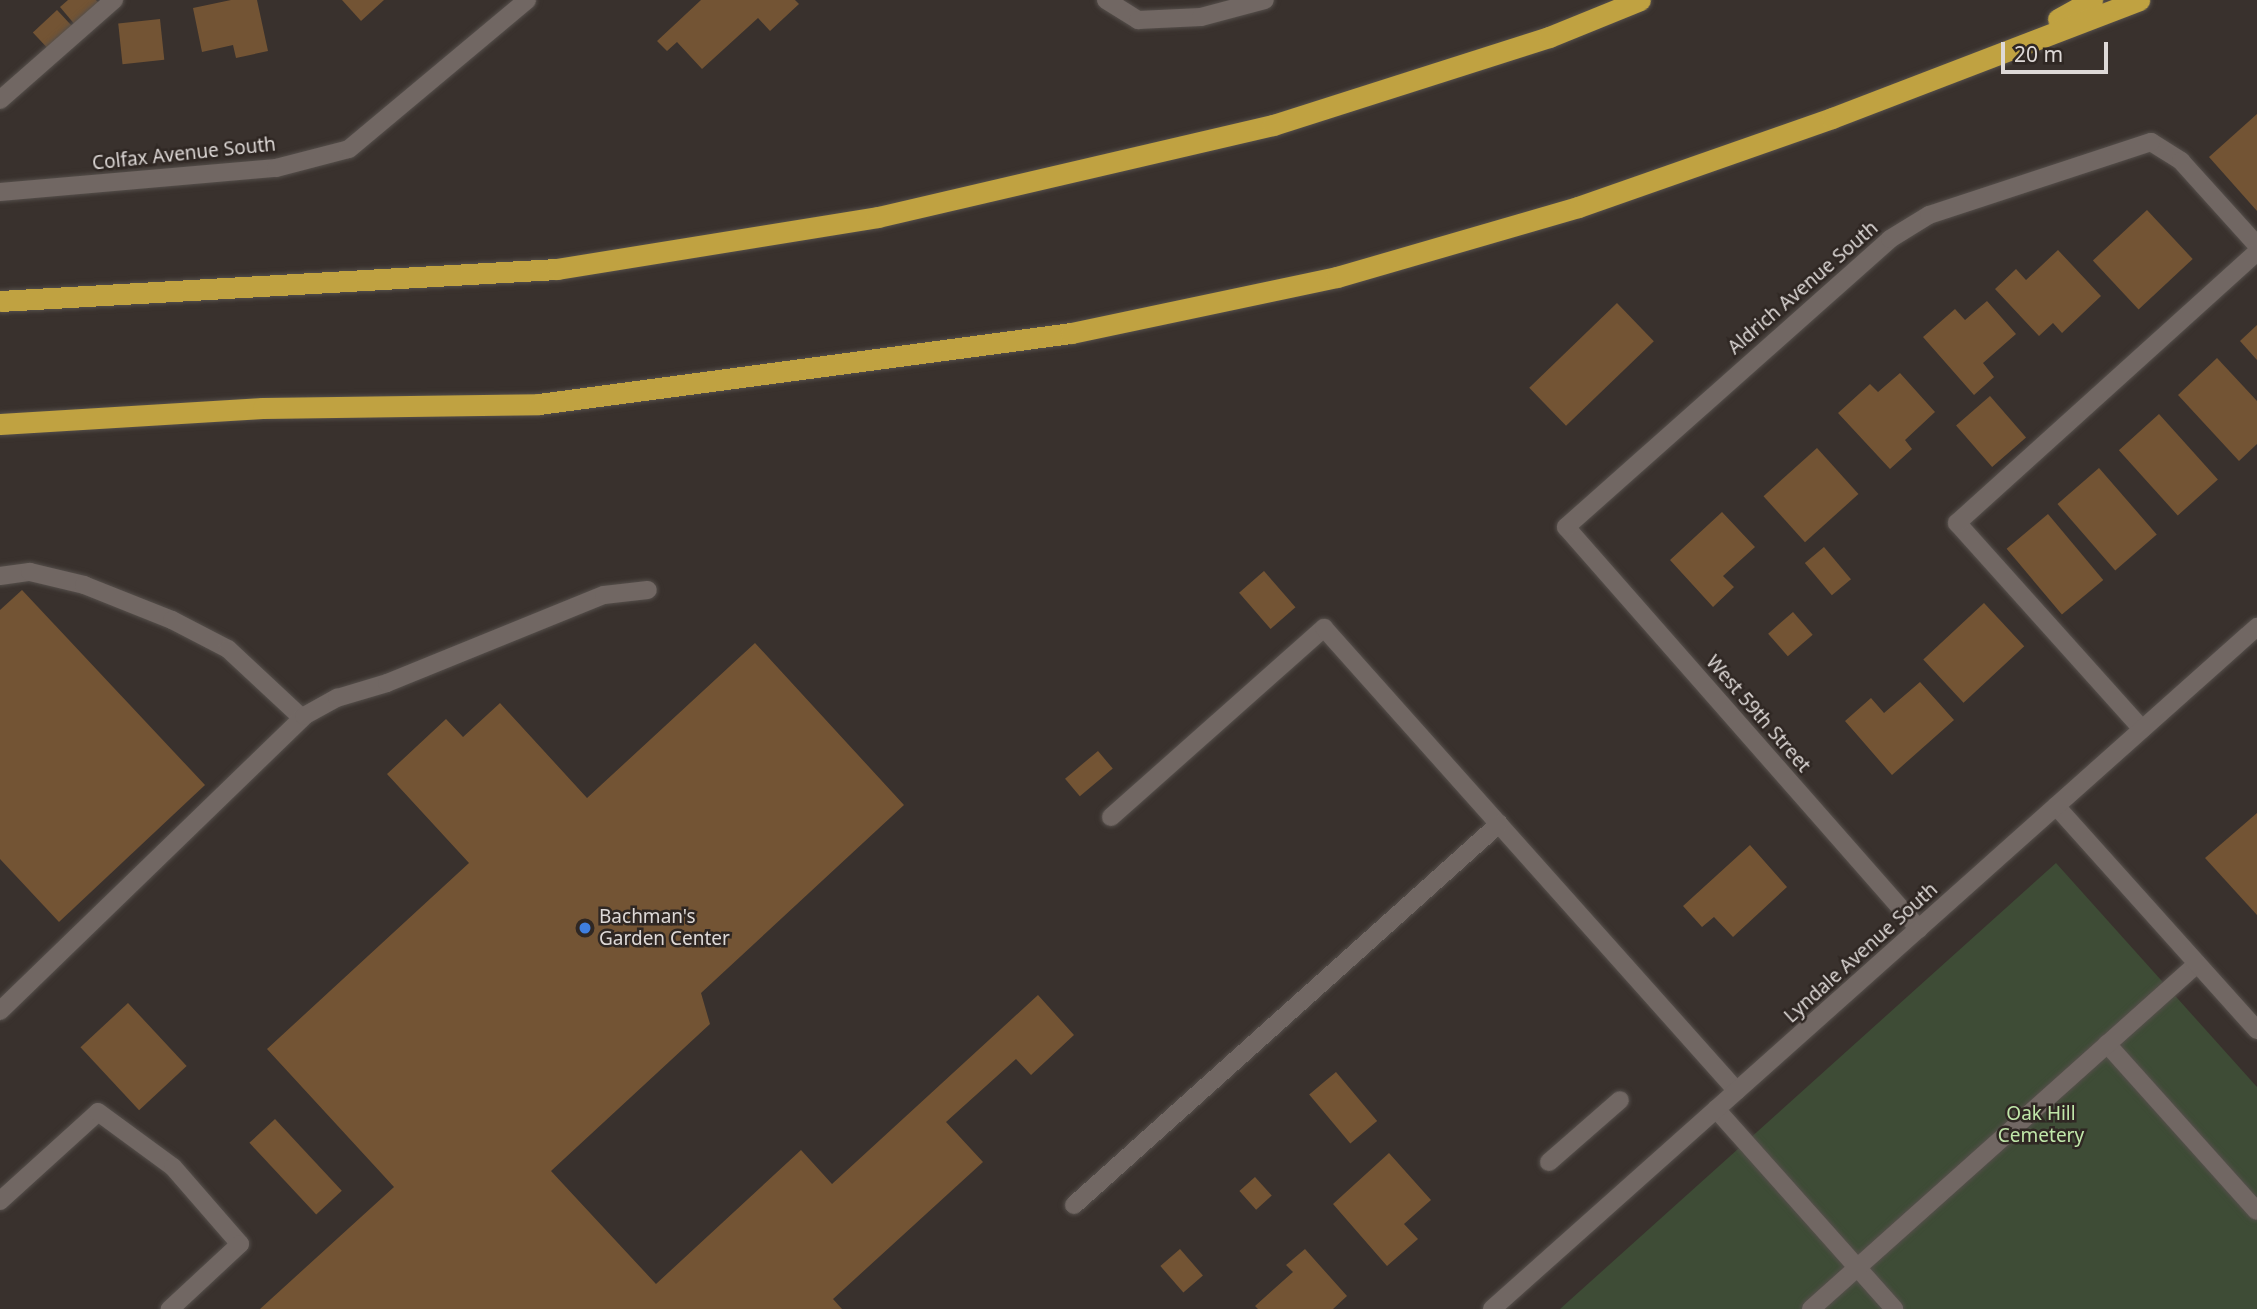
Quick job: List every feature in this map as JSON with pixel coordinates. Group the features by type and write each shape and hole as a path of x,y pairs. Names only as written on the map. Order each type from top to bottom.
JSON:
{"highway":[{"path":"0,300 557,269 878,217 1273,124 1549,37 1640,0"},
{"path":"2008,49 2092,0"},
{"path":"0,424 263,408 539,404 1071,333 1337,277 1578,207 1832,118 2139,0"}],"street":[{"path":"0,100 114,0"},
{"name":"Colfax Avenue South","path":"0,192 276,168 349,149 527,0"},
{"path":"1106,0 1138,20 1201,17 1265,0"},
{"name":"Aldrich Avenue South","path":"1566,527 1890,239 1929,215 2151,142 2181,161 2257,245"},
{"path":"2142,729 1957,523 2257,252"},
{"name":"West 59th Street","path":"1566,527 1919,929"},
{"path":"0,576 30,572 84,585 172,620 228,649 302,718"},
{"path":"0,1011 302,718 337,698 387,683 604,595 648,590"},
{"name":"Lyndale Avenue South","path":"1492,1309 2257,627"},
{"path":"1111,817 1324,628 1737,1091"},
{"path":"2056,806 2257,1030"},
{"path":"1074,1205 1499,824"},
{"path":"1811,1309 2197,964"},
{"path":"2106,1044 2257,1211"},
{"path":"1549,1162 1620,1100"},
{"path":"1716,1109 1894,1309"},
{"path":"0,1201 98,1112 173,1167 240,1244 170,1309"}],"green space":[{"name":"Oak Hill Cemetery","path":"2056,863 2257,1087 2257,1309 1560,1309"}],"building":[{"path":"68,0 96,0 100,4 76,26 60,7"},
{"path":"231,0 257,0 268,51 236,58 233,45 202,52 193,8"},
{"path":"342,0 384,0 361,21"},
{"path":"701,0 795,0 799,4 770,31 758,18 702,69 677,42 667,51 657,41"},
{"path":"57,10 74,28 50,51 33,33"},
{"path":"160,19 164,60 123,64 118,23"},
{"path":"2257,114 2257,211 2209,157"},
{"path":"2147,210 2193,259 2139,309 2093,260"},
{"path":"2058,250 2101,296 2062,333 2053,323 2039,336 1995,289 2016,269 2026,280"},
{"path":"1987,301 2016,334 1983,363 1994,377 1974,395 1923,337 1955,309 1965,320"},
{"path":"1617,303 1654,341 1566,426 1529,388"},
{"path":"2257,325 2257,360 2240,341"},
{"path":"2217,358 2257,401 2257,444 2239,461 2178,395"},
{"path":"1900,373 1935,412 1905,440 1912,449 1890,469 1838,413 1870,384 1878,392"},
{"path":"1990,396 2026,438 1992,467 1956,426"},
{"path":"2159,414 2218,479 2178,516 2119,450"},
{"path":"1817,448 1858,494 1805,542 1763,496"},
{"path":"2099,468 2157,534 2115,570 2057,504"},
{"path":"1722,512 1755,547 1723,576 1734,587 1713,607 1670,560"},
{"path":"2048,514 2103,580 2062,615 2007,549"},
{"path":"1824,547 1851,579 1832,595 1805,563"},
{"path":"1264,571 1295,607 1271,629 1239,593"},
{"path":"22,590 205,785 59,922 0,859 0,610"},
{"path":"1984,603 2024,646 1964,703 1923,660"},
{"path":"1793,612 1813,635 1788,656 1768,634"},
{"name":"Bachman's Garden Center","path":"755,643 904,805 701,993 710,1024 551,1171 656,1284 801,1150 832,1184 1038,995 1074,1035 1031,1075 1016,1059 946,1122 983,1162 833,1299 842,1309 260,1309 394,1187 267,1049 469,863 387,774 446,719 463,737 500,703 587,798"},
{"path":"1920,682 1954,720 1892,775 1845,721 1871,698 1884,713"},
{"path":"1098,751 1113,769 1080,796 1065,779"},
{"path":"2257,813 2257,915 2205,858"},
{"path":"1750,845 1787,887 1733,937 1714,917 1702,927 1683,906"},
{"path":"128,1003 187,1066 139,1110 80,1047"},
{"path":"1336,1072 1377,1121 1350,1144 1309,1094"},
{"path":"275,1119 342,1191 316,1215 249,1143"},
{"path":"1389,1153 1431,1200 1404,1224 1418,1239 1387,1266 1333,1204"},
{"path":"1255,1177 1272,1196 1256,1210 1239,1191"},
{"path":"1180,1249 1203,1275 1183,1292 1160,1266"},
{"path":"1305,1249 1347,1296 1333,1309 1258,1309 1255,1306 1293,1272 1286,1265"}],"place":[{"name":"Bachman's Garden Center","path":"585,928"}]}
